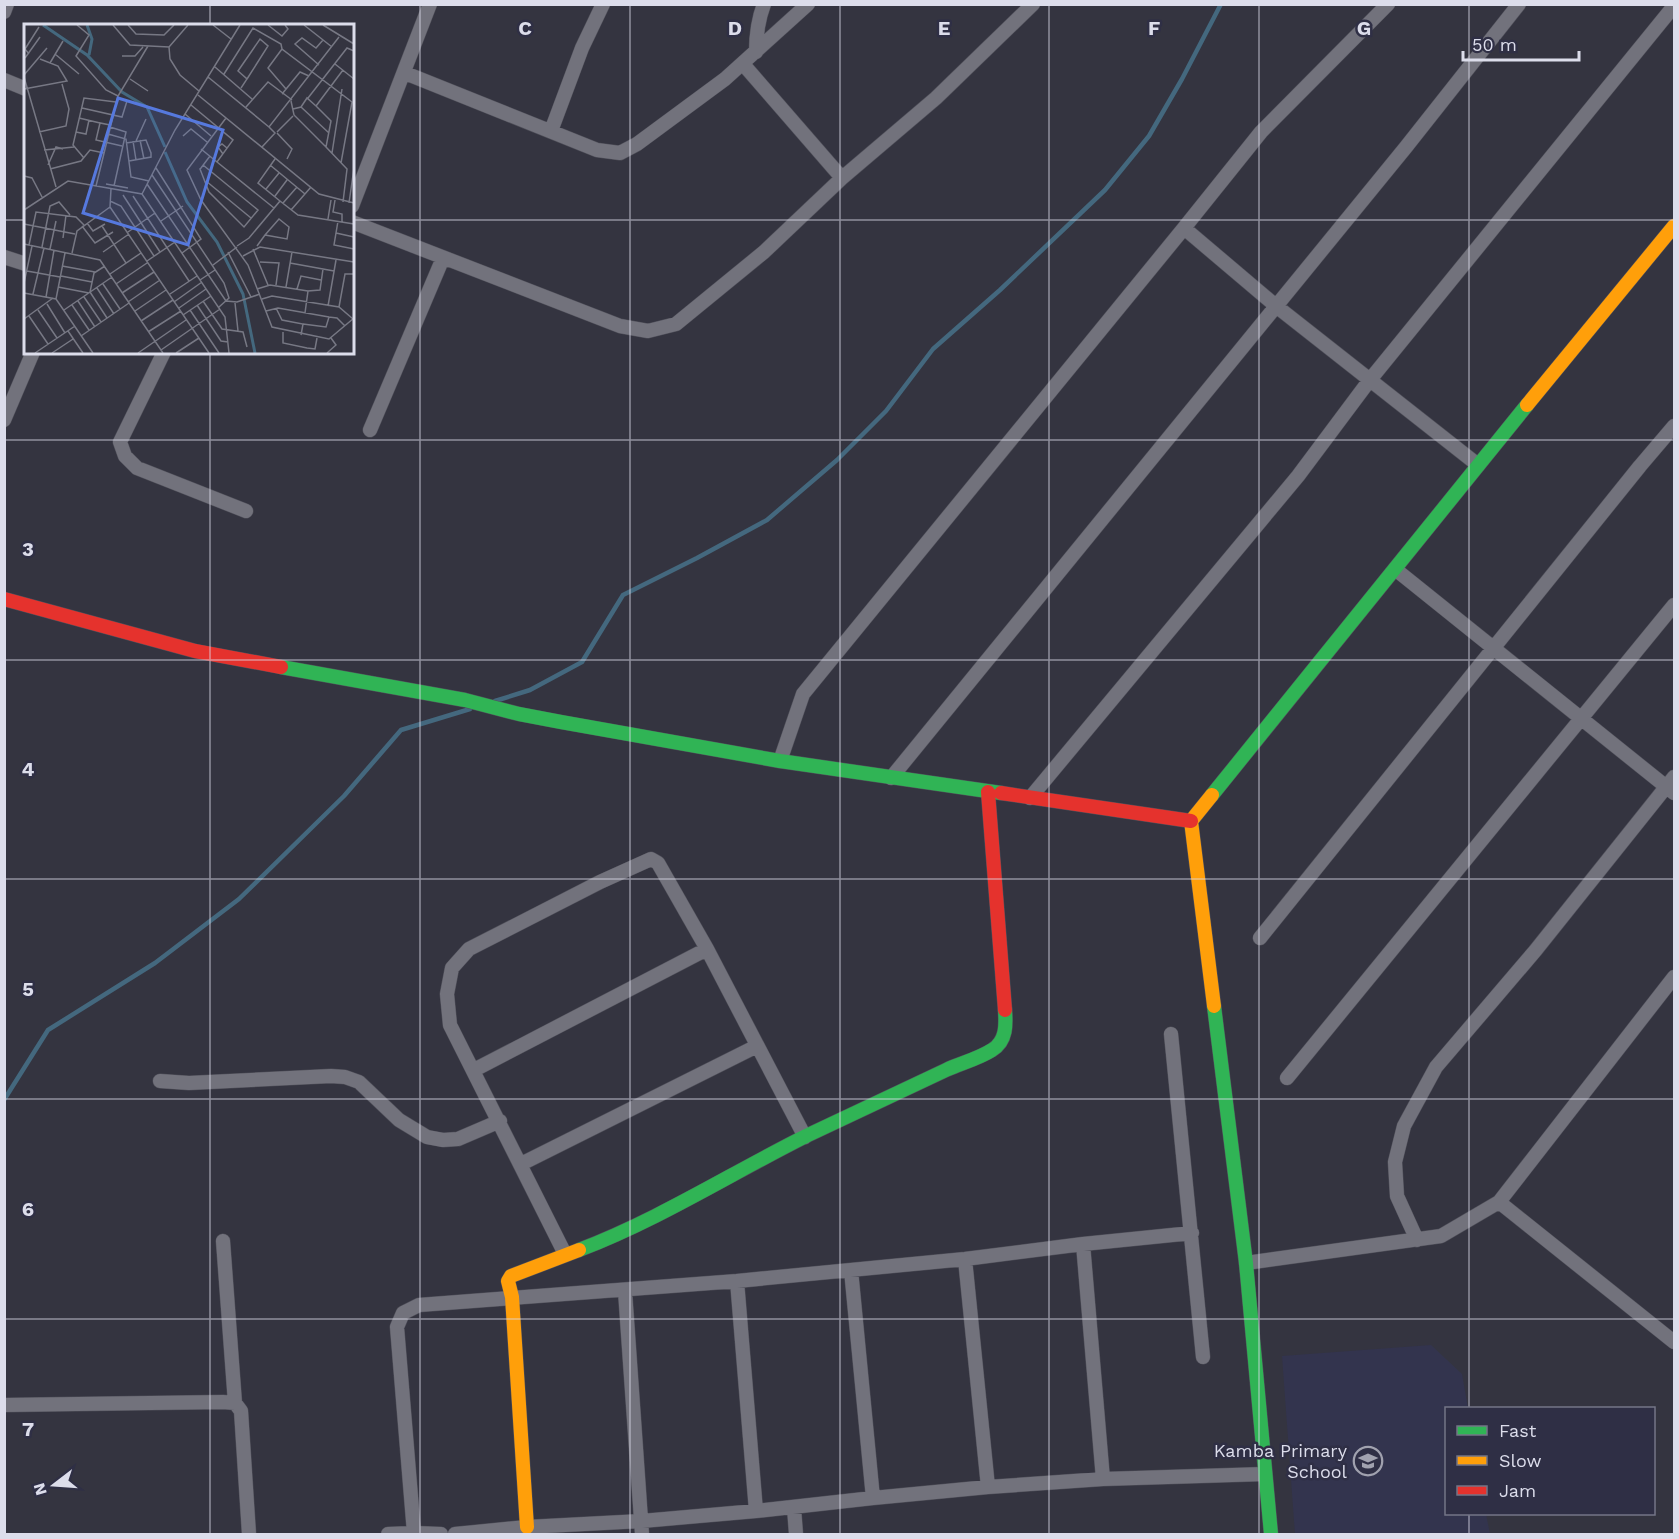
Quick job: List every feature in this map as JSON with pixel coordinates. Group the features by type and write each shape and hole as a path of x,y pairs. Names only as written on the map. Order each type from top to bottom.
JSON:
{"street":[{"path":"4,12 7,4"},
{"path":"354,201 430,4"},
{"path":"551,131 582,48 603,4"},
{"path":"756,52 756,37 764,4"},
{"path":"405,73 597,150 620,153 637,144 725,79 808,4"},
{"path":"354,223 620,326 648,331 676,324 764,252 842,178 936,98 1033,4"},
{"path":"780,761 803,694 1261,132 1388,4"},
{"path":"891,778 1406,147 1519,4"},
{"path":"1030,798 1298,476 1369,381 1674,6"},
{"path":"743,64 842,178"},
{"path":"4,80 24,88"},
{"path":"1271,1534 1246,1263 1191,821 1674,226"},
{"path":"1184,228 1369,381 1478,465"},
{"path":"4,256 24,263"},
{"path":"370,430 443,258"},
{"path":"4,420 32,354"},
{"path":"163,354 120,442 124,456 137,468 246,511"},
{"path":"1260,938 1674,426"},
{"path":"1395,569 1581,719 1672,785 1436,1067 1404,1126 1395,1162 1397,1196 1417,1240"},
{"path":"4,599 195,651 465,700 519,714 780,761 1191,821"},
{"path":"1287,1078 1674,605"},
{"path":"527,1527 512,1297 508,1281 512,1276 605,1240 649,1219 805,1137 993,1050 1001,1042 1006,1028 1005,992 988,792"},
{"path":"565,1254 450,1025 447,994 452,968 469,949 600,882 651,859 657,863 707,948 805,1137"},
{"path":"474,1070 707,948"},
{"path":"1246,1263 1441,1236 1499,1202 1674,977"},
{"path":"1171,1034 1203,1357"},
{"path":"521,1164 757,1046"},
{"path":"160,1081 189,1083 345,1077 359,1082 399,1120 427,1137 443,1140 458,1139 500,1121"},
{"path":"1499,1202 1674,1342"},
{"path":"414,1533 397,1327 403,1313 419,1305 737,1281 965,1259 1192,1233"},
{"path":"222,1241 235,1403 241,1411 249,1534"},
{"path":"1083,1244 1103,1479"},
{"path":"965,1259 988,1487"},
{"path":"851,1270 873,1497"},
{"path":"737,1281 756,1511"},
{"path":"625,1291 642,1528"},
{"path":"4,1405 235,1403"},
{"path":"456,1534 527,1527 642,1528 873,1497 988,1487 1103,1479 1265,1474"},
{"path":"794,1508 796,1534"},
{"path":"388,1534 441,1534"}],"shaded area":[{"name":"Kamba Primary School","path":"1431,1345 1462,1374 1468,1407 1445,1407 1445,1515 1486,1515 1490,1534 1295,1534 1282,1356"}],"waterway":[{"path":"495,701 530,690 582,662 623,595 767,520 837,460 886,411 933,349 1000,290 1105,190 1149,136 1221,4"},
{"path":"4,1100 48,1030 155,963 239,899 344,796 401,730 470,709"}],"traffic: fast":[{"path":"1212,795 1527,405"},
{"path":"281,667 465,700 561,722 780,761 1001,793"},
{"path":"1214,1006 1246,1263 1271,1534"},
{"path":"579,1250 666,1211 806,1136 987,1053 997,1046 1003,1037 1005,1010"}],"traffic: slow":[{"path":"1527,405 1674,226"},
{"path":"1212,795 1191,821 1214,1006"},
{"path":"527,1527 512,1297 508,1281 511,1276 579,1250"}],"traffic: jam":[{"path":"4,599 195,651 281,667"},
{"path":"988,792 1005,1010"},
{"path":"1001,793 1191,821"}],"place":[{"name":"Kamba Primary School","path":"1368,1461"}]}
